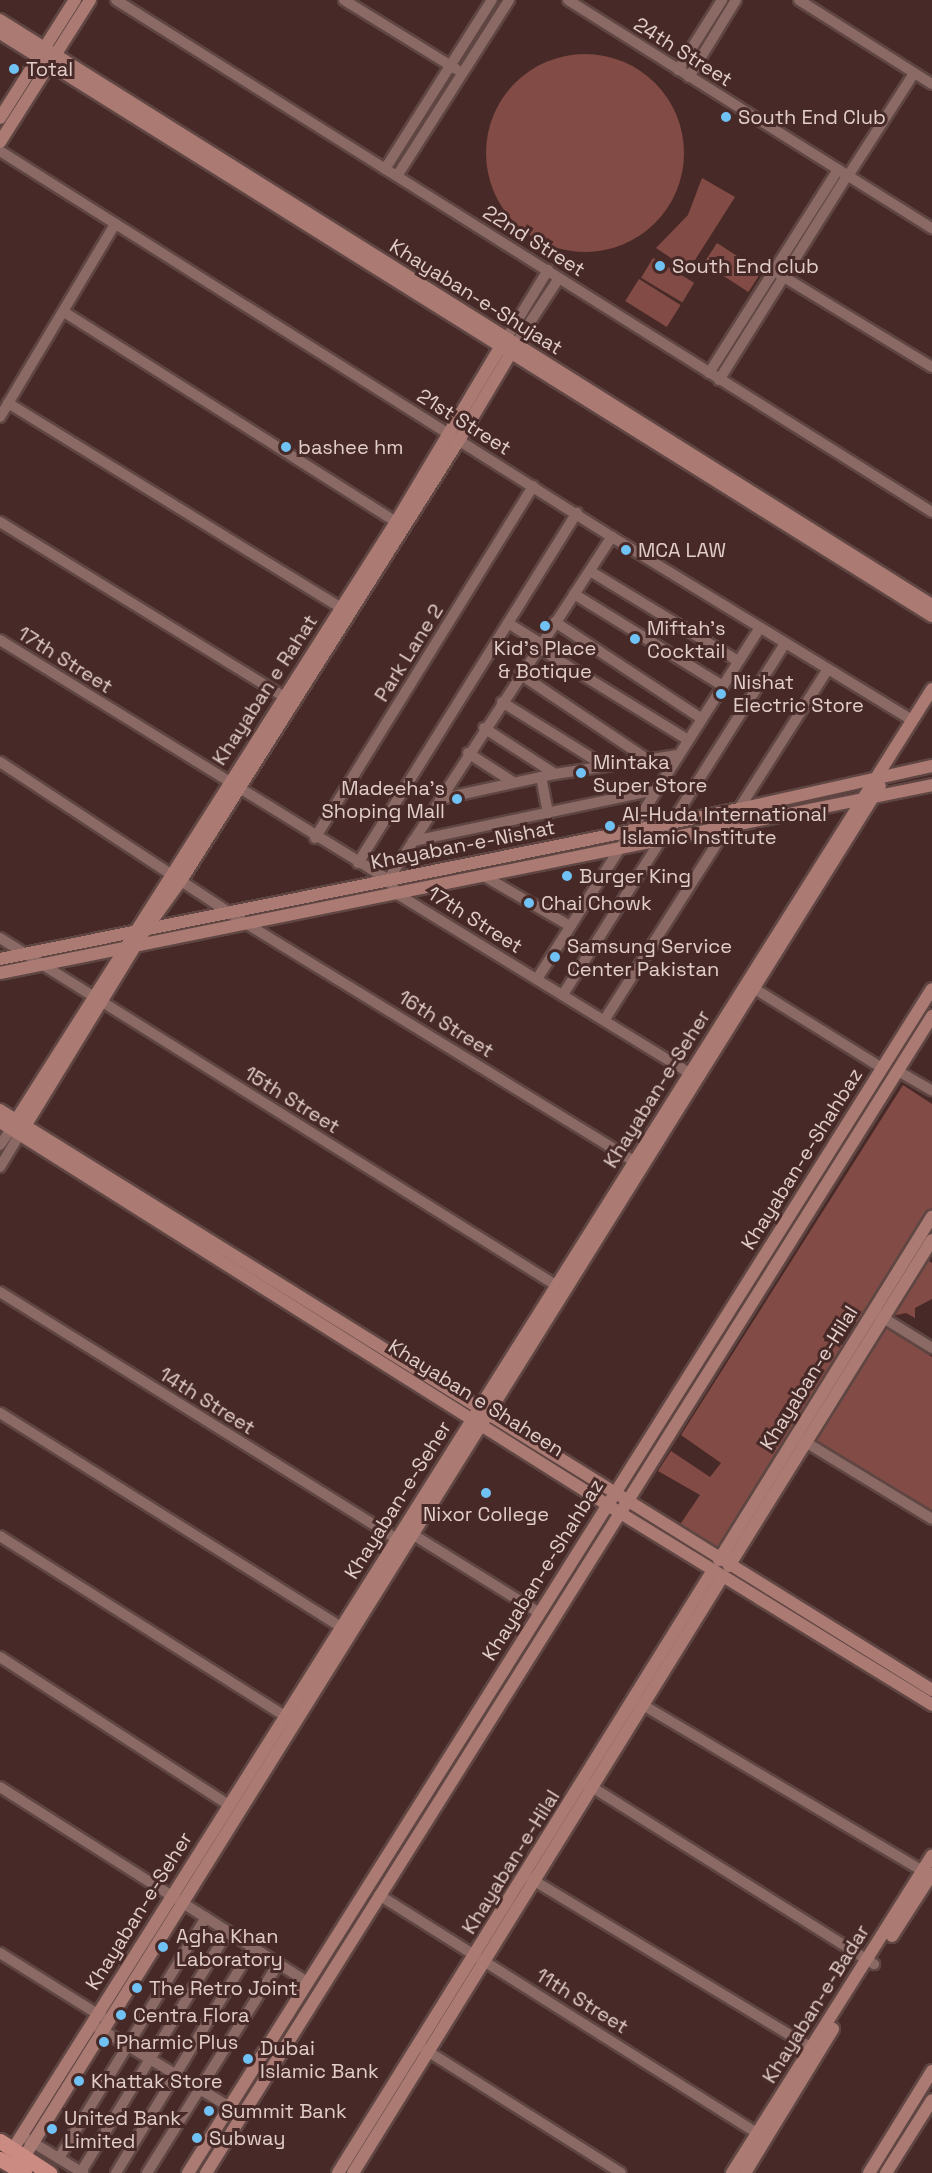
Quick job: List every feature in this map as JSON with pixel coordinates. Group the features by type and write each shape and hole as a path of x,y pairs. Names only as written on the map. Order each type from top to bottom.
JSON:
{"main road":[{"path":"11,2162 49,2173"}],"street":[{"path":"0,118 75,0"},
{"path":"0,142 54,61 90,0"},
{"name":"22nd Street","path":"116,0 932,512"},
{"path":"344,0 462,73"},
{"path":"385,169 492,0"},
{"path":"397,176 509,0"},
{"name":"24th Street","path":"568,0 932,228"},
{"path":"678,70 722,0"},
{"path":"689,77 736,0"},
{"path":"799,0 932,84"},
{"name":"Khayaban-e-Shujaat","path":"0,20 54,61 508,345 932,605"},
{"name":"Khayaban-e-Shujaat","path":"0,33 42,53"},
{"path":"709,373 779,274 914,73"},
{"name":"21st Street","path":"0,151 612,537 912,720"},
{"path":"0,417 115,224"},
{"name":"Khayaban e Rahat","path":"97,999 122,948 140,931 177,876 454,437 508,345 548,270"},
{"path":"779,274 932,367"},
{"path":"719,380 779,274"},
{"name":"Khayaban e Rahat","path":"508,345 559,278"},
{"path":"64,312 396,522"},
{"name":"Khayaban-e-Shujaat","path":"508,345 932,616"},
{"path":"8,404 341,608"},
{"name":"Khayaban e Rahat","path":"233,787 284,697 396,522 454,437"},
{"name":"Park Lane 2","path":"315,838 533,486"},
{"path":"358,863 577,513"},
{"path":"0,522 284,697"},
{"path":"388,880 538,645 612,537"},
{"path":"590,571 738,661"},
{"path":"574,594 723,686"},
{"path":"555,622 702,719"},
{"path":"508,623 538,645 688,740"},
{"path":"537,979 760,628"},
{"name":"17th Street","path":"0,640 315,838 388,880 399,895 564,993 690,1073"},
{"path":"564,993 785,643"},
{"path":"605,1019 828,669"},
{"path":"520,674 647,759"},
{"name":"Khayaban-e-Seher","path":"882,777 912,720 932,689"},
{"path":"502,702 605,766"},
{"name":"Khayaban-e-Seher","path":"11,2162 33,2143 106,2026 229,1805 290,1719 341,1627 481,1416 869,796 932,704"},
{"path":"484,728 555,774"},
{"path":"468,753 513,782"},
{"path":"440,799 555,774 678,755"},
{"path":"0,762 177,876"},
{"name":"Khayaban-e-Nishat","path":"0,959 739,809 932,766"},
{"path":"541,777 548,813"},
{"name":"Khayaban-e-Nishat","path":"0,974 137,945 399,895 869,796 932,785"},
{"path":"413,841 656,790"},
{"name":"16th Street","path":"177,876 248,924 639,1164"},
{"path":"484,876 570,926"},
{"name":"Khayaban e Rahat","path":"14,1126 97,999 137,945 140,931"},
{"name":"15th Street","path":"0,938 39,966 97,999 561,1288"},
{"path":"750,986 882,1068"},
{"name":"Khayaban-e-Seher","path":"639,1164 690,1073 750,986"},
{"name":"Khayaban-e-Shahbaz","path":"188,2173 932,989"},
{"name":"Khayaban-e-Shahbaz","path":"206,2173 379,1895 622,1514 932,1016"},
{"path":"898,1071 932,1091"},
{"name":"Khayaban e Shaheen","path":"0,1110 14,1126 481,1416 615,1492 721,1568 931,1703"},
{"path":"0,1145 14,1126"},
{"path":"0,1167 14,1126"},
{"path":"927,1245 932,1217"},
{"name":"Khayaban-e-Hilal","path":"339,2173 424,2049 640,1703 801,1439 879,1315 927,1245"},
{"name":"14th Street","path":"0,1292 539,1613"},
{"path":"879,1315 932,1348"},
{"path":"0,1413 341,1627"},
{"name":"Khayaban e Shaheen","path":"481,1416 622,1514 721,1568 932,1690"},
{"path":"801,1439 932,1519"},
{"name":"Khayaban-e-Seher","path":"11,2162 21,2135 94,2019 178,1899 404,1534"},
{"path":"0,1536 290,1719"},
{"path":"0,1658 229,1805"},
{"path":"640,1703 928,1874"},
{"path":"588,1785 871,1962"},
{"path":"0,1786 307,1982"},
{"name":"Khayaban-e-Badar","path":"745,2173 762,2136 928,1874 932,1856"},
{"path":"530,1879 815,2050"},
{"name":"11th Street","path":"379,1895 762,2136"},
{"path":"59,2158 206,1917"},
{"path":"21,2135 82,2172 152,2060 228,1931"},
{"path":"116,2173 253,1947"},
{"path":"0,1953 106,2026 129,2046 228,2106"},
{"path":"147,2173 198,2088 278,1964"},
{"path":"353,2173 424,2049 621,2173"},
{"path":"869,2173 932,2072"},
{"path":"886,2173 932,2100"},
{"name":"Khayaban-e-Badar","path":"732,2173 762,2136"}],"shaded area":[{"path":"585,54 614,58 632,66 655,83 672,106 680,124 684,153 680,182 672,200 655,223 632,240 614,248 585,252 556,248 538,240 515,223 498,200 490,182 486,153 490,124 498,106 515,83 538,66 556,58"},
{"path":"702,178 735,197 695,260 677,262 656,248 688,215"},
{"path":"717,243 761,272 748,292 704,263"},
{"path":"653,258 694,283 682,302 641,278"},
{"path":"639,279 681,305 667,327 625,301"},
{"path":"903,1085 932,1104 932,1208 861,1325 844,1314 826,1330 824,1341 843,1345 845,1355 717,1556 677,1529 700,1495 658,1471 671,1451 710,1477 721,1463 681,1435"},
{"path":"925,1258 932,1263 932,1299 915,1308 915,1318 906,1313 886,1317"},
{"path":"886,1328 932,1357 932,1516 810,1441"}],"place":[{"name":"Total","path":"14,69"},
{"name":"South End Club","path":"726,117"},
{"name":"South End club","path":"660,266"},
{"name":"bashee hm","path":"286,447"},
{"name":"MCA LAW","path":"626,550"},
{"name":"Kid's Place & Botique","path":"545,626"},
{"name":"Miftah's Cocktail","path":"635,639"},
{"name":"Nishat Electric Store","path":"721,694"},
{"name":"Mintaka Super Store","path":"581,773"},
{"name":"Madeeha's Shoping Mall","path":"457,799"},
{"name":"Al-Huda International Islamic Institute","path":"610,826"},
{"name":"Burger King","path":"567,876"},
{"name":"Chai Chowk","path":"529,903"},
{"name":"Samsung Service Center Pakistan","path":"555,957"},
{"name":"Nixor College","path":"486,1493"},
{"name":"Agha Khan Laboratory","path":"163,1947"},
{"name":"The Retro Joint","path":"137,1988"},
{"name":"Centra Flora","path":"121,2015"},
{"name":"Pharmic Plus","path":"104,2042"},
{"name":"Dubai Islamic Bank","path":"248,2059"},
{"name":"Khattak Store","path":"79,2081"},
{"name":"Summit Bank","path":"209,2111"},
{"name":"United Bank Limited","path":"52,2129"},
{"name":"Subway","path":"197,2138"}]}
